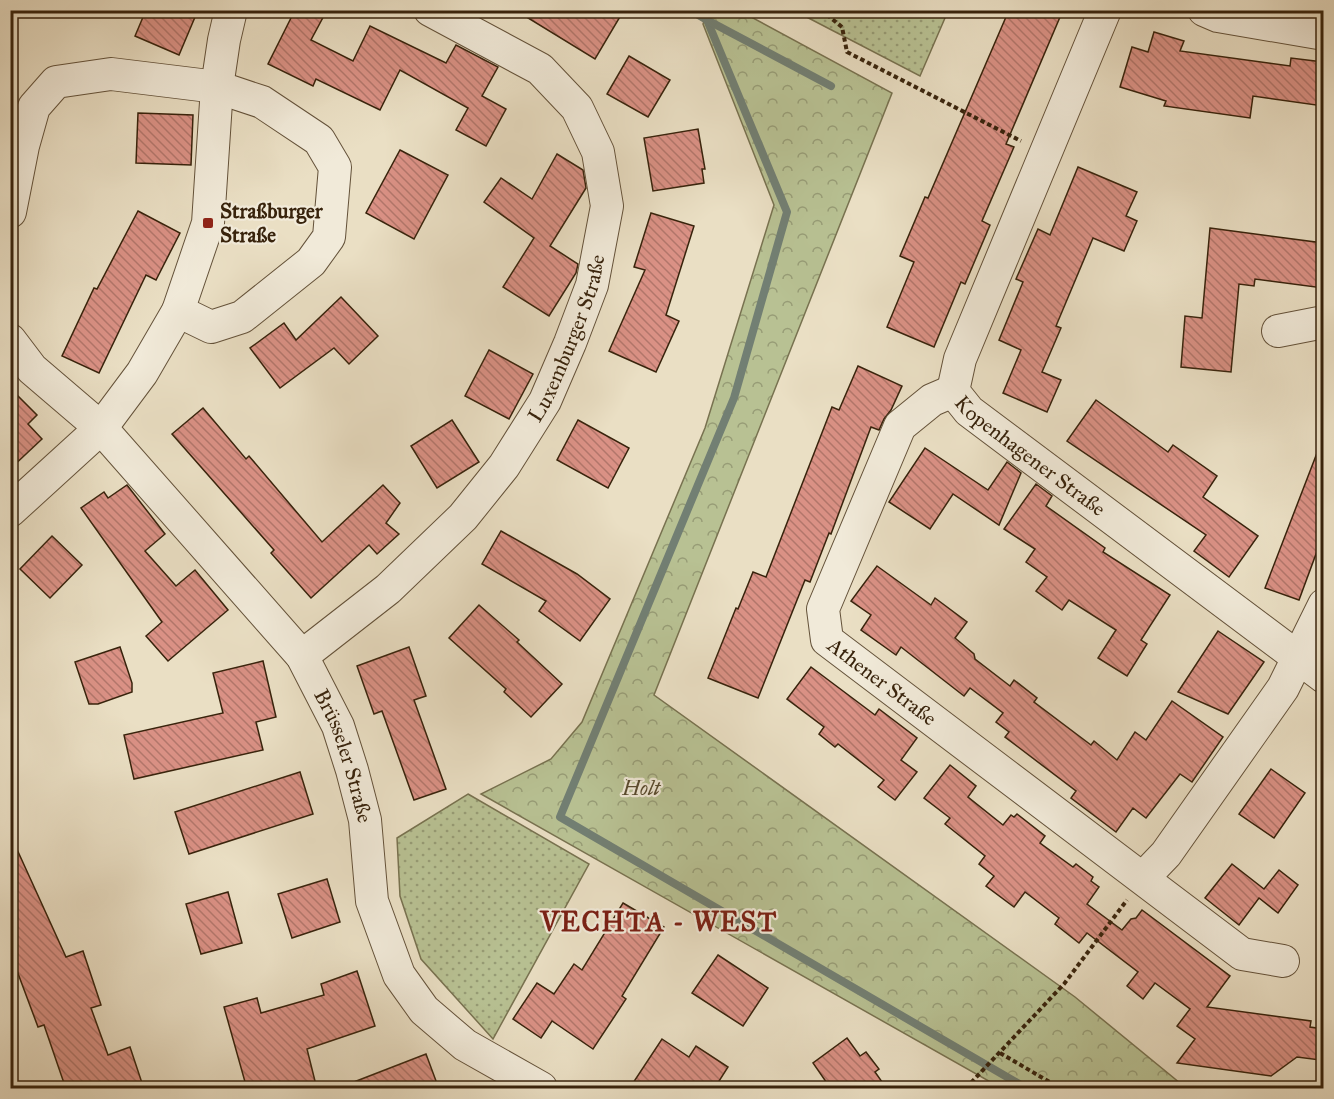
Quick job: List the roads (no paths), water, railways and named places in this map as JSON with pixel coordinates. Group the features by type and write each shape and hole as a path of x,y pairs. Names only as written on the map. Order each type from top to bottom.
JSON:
{"street":[{"path":"10,511 101,428 142,373 178,311 208,223 217,87 231,10"},
{"name":"Luxemburger Straße","path":"302,656 388,589 463,517 504,466 545,401 592,285 607,206 598,152 577,108 540,69 430,10"},
{"name":"Kopenhagener Straße","path":"1105,10 960,359 953,391 969,411 1323,677"},
{"path":"1204,10 1218,16 1323,34"},
{"path":"10,212 34,107 56,82 111,74 217,87 262,102 319,140 335,167 329,237 311,262 242,316 211,327 178,311"},
{"path":"1278,332 1323,322"},
{"path":"10,340 32,369 101,428"},
{"name":"Athener Straße","path":"953,391 932,400 900,426 823,609 827,640 1242,954 1283,961"},
{"name":"Brüsseler Straße","path":"101,428 302,656 338,726 352,770 365,820 372,901 399,975 424,1010 465,1045 541,1089"},
{"path":"1143,878 1166,854 1283,688 1323,605"}],"waterway":[{"path":"690,10 707,20 787,212 734,398 560,817 1026,1088"},
{"path":"707,20 831,86"}],"place":[{"name":"Straßburger Straße","path":"208,223"}],"district":[{"name":"VECHTA - WEST","path":"659,921"}],"park label":[{"name":"Holt","path":"641,788"}]}
